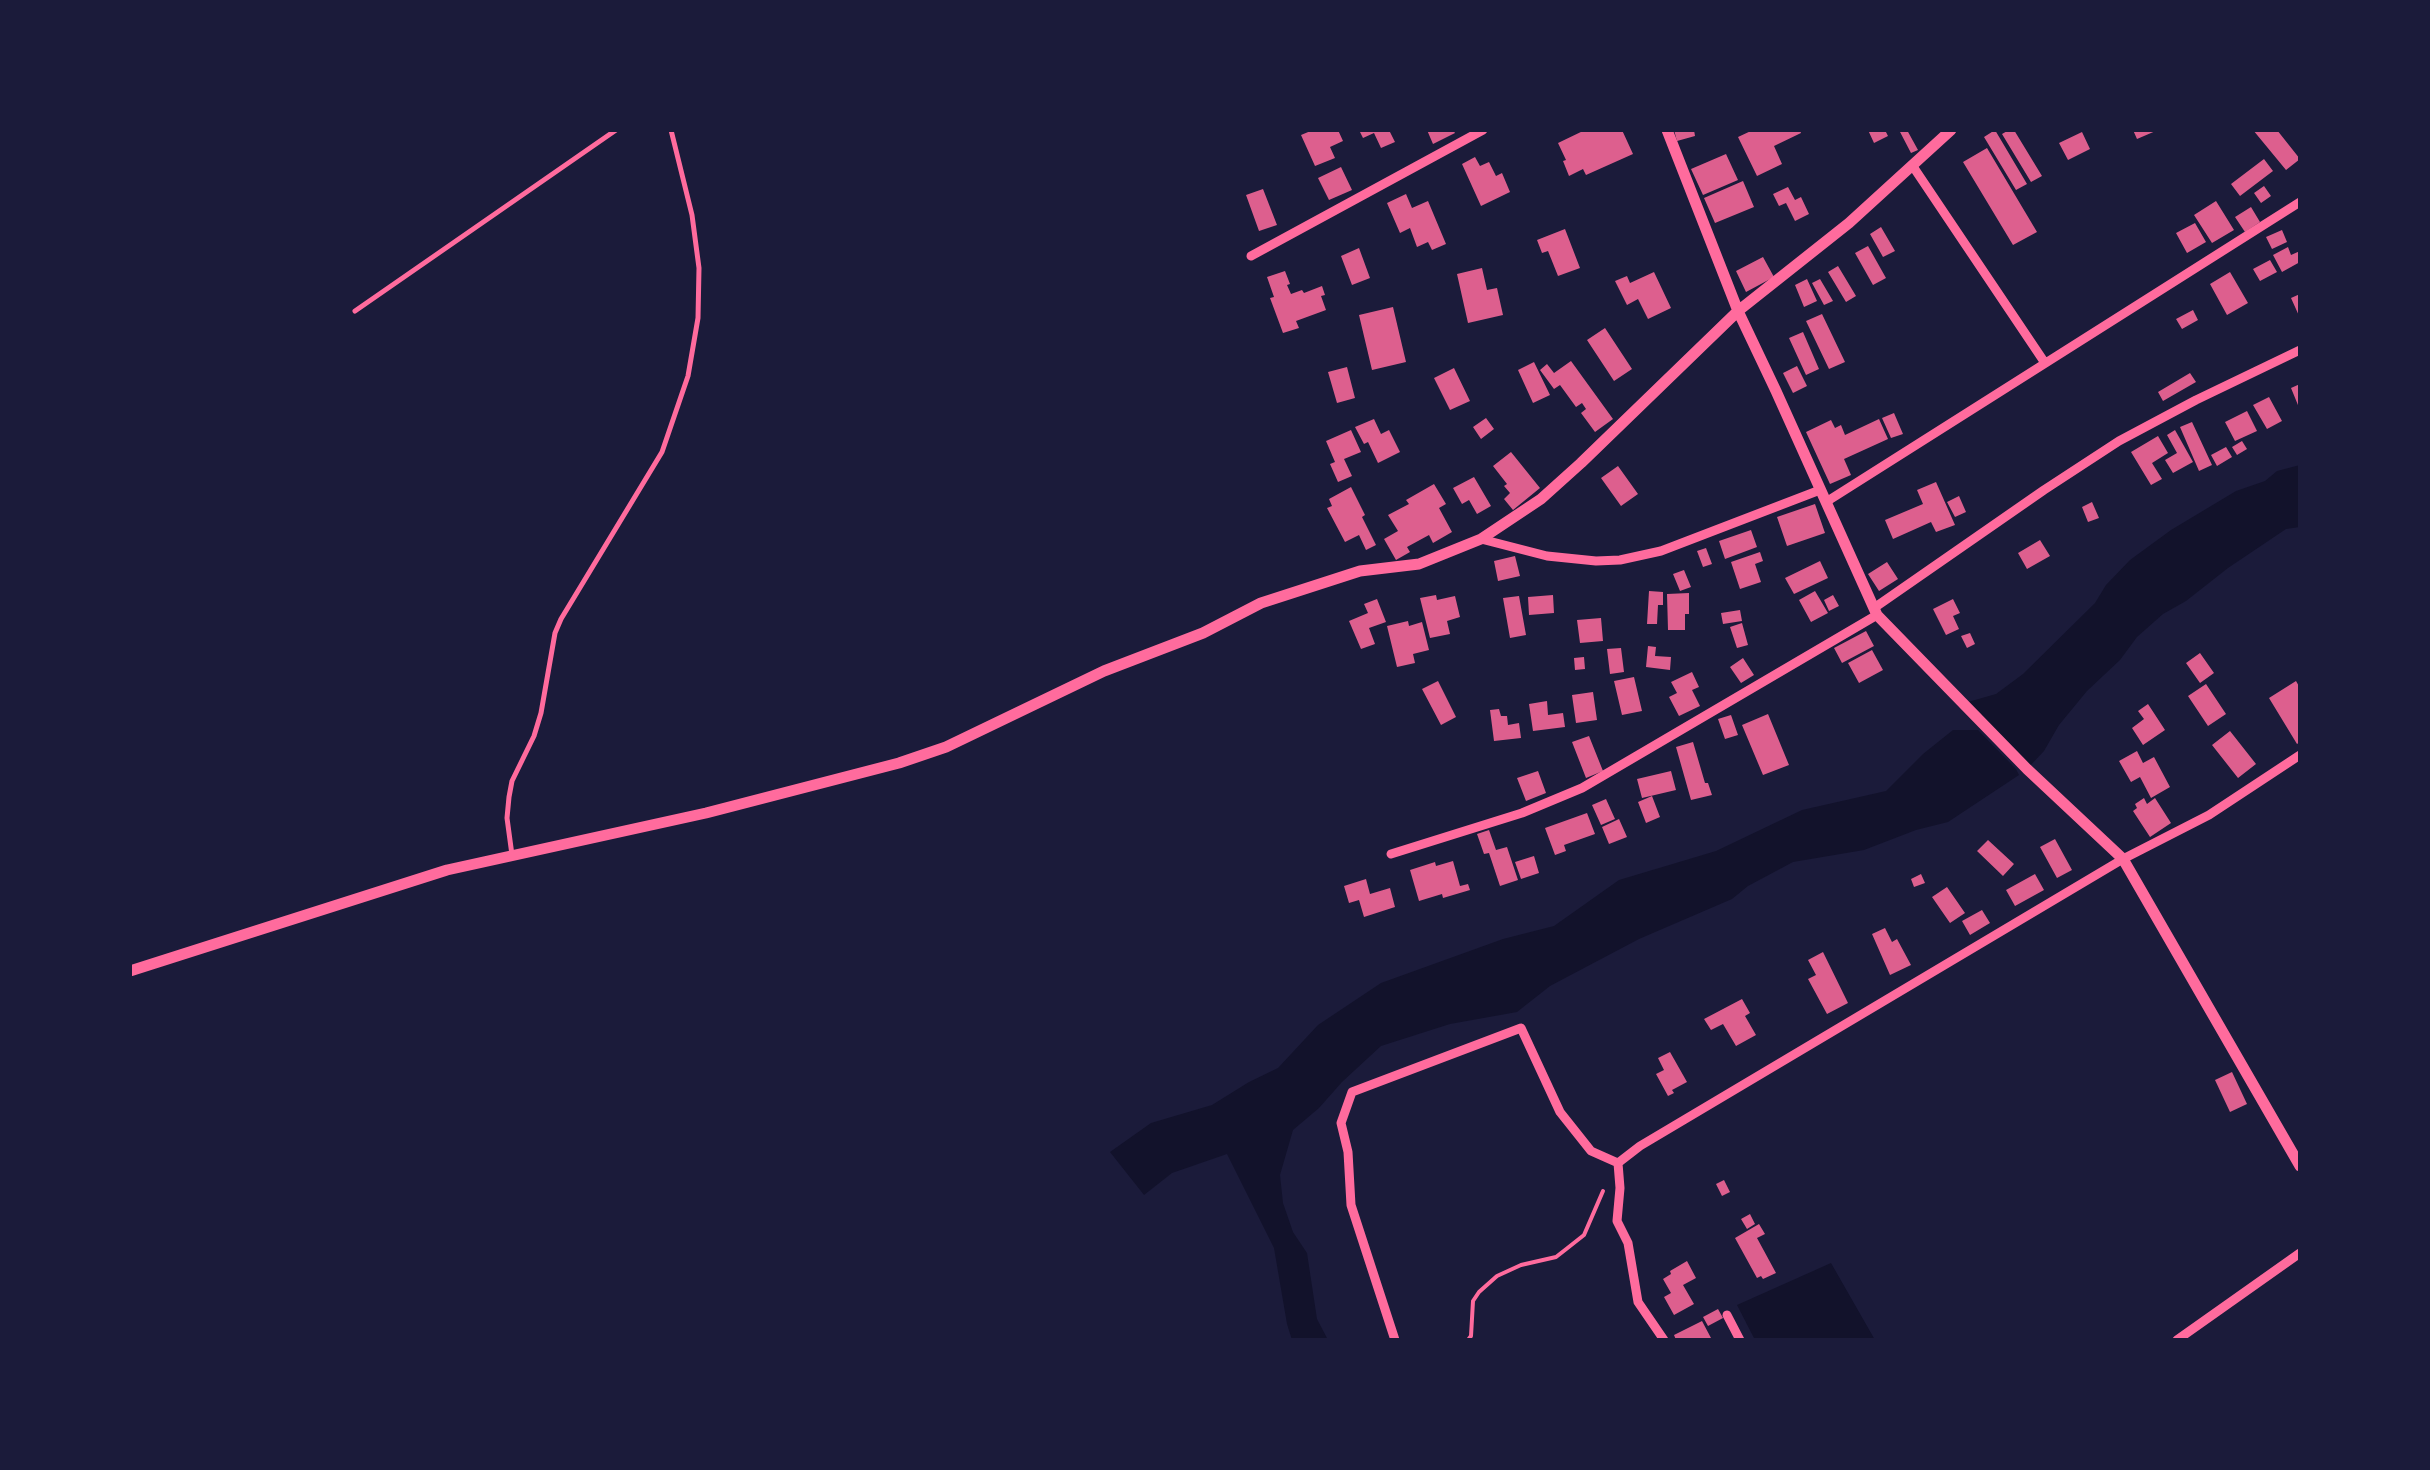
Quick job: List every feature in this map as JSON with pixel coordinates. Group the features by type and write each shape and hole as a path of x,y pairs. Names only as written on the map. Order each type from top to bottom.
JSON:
{"street":[{"path":"1252,256 1484,130"},
{"path":"1666,130 1738,310 1875,612 1961,704 2123,859 2300,1166"},
{"path":"130,971 448,870 706,813 899,763 946,747 1104,671 1203,633 1261,603 1360,571 1419,564 1481,539 1541,499 1738,310 1849,223 1951,130"},
{"path":"1912,165 2045,363"},
{"path":"1481,539 1547,556 1620,560 1662,550 1823,496 2045,363 2300,202"},
{"path":"1391,854 1522,813 1582,788 1875,612 2044,490 2119,442 2300,350"},
{"path":"1618,1162 2123,859 2209,815 2300,755"},
{"path":"1396,1340 1351,1205 1348,1152 1341,1123 1352,1092 1521,1028 1560,1112 1591,1151 1618,1162"},
{"path":"1618,1162 1618,1221 1628,1243 1638,1302 1664,1340"},
{"path":"2177,1340 2300,1253"},
{"path":"1726,1315 1740,1340"}],"lane":[{"path":"355,310 616,130"},
{"path":"512,855 508,798 541,713 555,633 662,452 688,376 698,318 699,268 692,215 671,130"}],"path":[{"path":"1468,1340 1473,1301 1479,1292 1498,1276 1521,1265 1556,1256 1584,1235 1618,1162"}],"shaded area":[{"path":"2300,465 2300,527 2286,529 2228,568 2137,637 2120,660 2087,691 2027,769 1961,704 1996,694 2023,674 2095,603 2130,560 2171,530 2236,491 2265,481 2277,471"},
{"path":"1953,730 1978,730 2019,775 1948,822 1864,850 1793,862 1732,899 1639,939 1550,986 1517,1012 1450,1024 1381,1046 1342,1082 1293,1130 1280,1175 1283,1203 1293,1232 1307,1253 1317,1319 1328,1340 1292,1340 1274,1248 1227,1154 1172,1173 1144,1195 1110,1152 1151,1123 1212,1105 1278,1068 1318,1025 1381,983 1503,939 1554,926 1619,880 1716,851 1802,810 1886,791"},
{"path":"1831,1263 1875,1340 1755,1340 1737,1305"}],"building":[{"path":"1313,130 1338,130 1343,141 1330,147 1335,158 1315,166 1301,135"},
{"path":"1359,130 1389,130 1395,142 1381,148 1374,133 1363,138"},
{"path":"1427,130 1453,130 1455,133 1433,144"},
{"path":"1585,130 1622,130 1633,154 1586,175 1583,169 1569,176 1558,143"},
{"path":"1674,130 1694,130 1695,136 1677,141"},
{"path":"1753,130 1801,133 1774,146 1782,164 1757,176 1738,137"},
{"path":"1868,130 1885,130 1888,136 1874,143"},
{"path":"1899,130 1907,130 1918,150 1911,153"},
{"path":"1995,130 2027,184 2016,190 1984,137"},
{"path":"2014,130 2042,176 2031,182 2002,134"},
{"path":"2133,130 2158,130 2137,139"},
{"path":"2253,130 2277,130 2300,159 2286,170"},
{"path":"2082,132 2090,149 2068,160 2059,143"},
{"path":"1987,148 2037,232 2013,245 1963,162"},
{"path":"1726,154 1738,180 1703,195 1691,169"},
{"path":"1475,157 1480,166 1489,162 1496,176 1502,173 1510,192 1481,206 1462,164"},
{"path":"2264,159 2273,171 2240,196 2231,184"},
{"path":"1341,167 1352,190 1329,200 1318,178"},
{"path":"1743,181 1754,207 1715,223 1704,198"},
{"path":"2264,186 2271,196 2261,203 2254,193"},
{"path":"1788,187 1795,200 1801,197 1809,214 1795,221 1786,203 1779,206 1773,194"},
{"path":"1263,189 1277,225 1259,231 1246,195"},
{"path":"1406,194 1412,208 1428,201 1446,244 1432,250 1428,242 1417,247 1410,228 1400,233 1387,203"},
{"path":"2216,201 2234,230 2212,243 2194,215"},
{"path":"2251,207 2260,222 2245,232 2235,217"},
{"path":"2195,223 2206,242 2187,253 2176,233"},
{"path":"1881,227 1895,251 1883,257 1870,234"},
{"path":"1565,229 1580,268 1558,276 1548,251 1542,253 1537,240"},
{"path":"2282,230 2287,242 2272,249 2266,237"},
{"path":"1868,246 1886,278 1873,285 1855,253"},
{"path":"2288,247 2291,255 2300,251 2300,262 2282,272 2273,255"},
{"path":"1359,248 1370,278 1352,285 1341,256"},
{"path":"1763,257 1774,277 1746,292 1736,271"},
{"path":"2270,260 2277,272 2260,281 2253,269"},
{"path":"1838,266 1856,296 1846,302 1828,272"},
{"path":"1482,268 1487,290 1497,288 1503,315 1468,323 1457,274"},
{"path":"1285,271 1291,294 1322,286 1326,310 1296,321 1299,328 1283,333 1267,277"},
{"path":"1654,272 1671,308 1648,319 1638,299 1627,305 1615,281 1627,276 1630,283"},
{"path":"2230,272 2248,303 2227,315 2210,284"},
{"path":"1807,279 1817,301 1804,307 1795,285"},
{"path":"1820,279 1833,301 1824,305 1812,283"},
{"path":"2300,294 2300,318 2291,298"},
{"path":"1393,307 1406,362 1372,370 1359,315"},
{"path":"2193,310 2198,320 2182,329 2176,319"},
{"path":"1822,314 1845,362 1829,369 1806,321"},
{"path":"1605,328 1632,369 1614,381 1587,340"},
{"path":"1803,332 1819,369 1806,375 1789,338"},
{"path":"1571,361 1613,419 1595,432 1581,413 1586,409 1582,403 1576,407 1560,385 1554,389 1540,370 1547,364 1554,373"},
{"path":"1534,362 1550,395 1533,403 1518,370"},
{"path":"1797,366 1807,386 1793,393 1783,373"},
{"path":"1347,367 1355,398 1337,403 1328,372"},
{"path":"1454,368 1470,401 1450,410 1434,378"},
{"path":"2190,373 2196,382 2163,401 2158,392"},
{"path":"2300,384 2300,410 2291,388"},
{"path":"2269,397 2282,421 2267,429 2253,405"},
{"path":"2247,411 2257,431 2235,441 2225,422"},
{"path":"1894,413 1903,434 1891,438 1882,418"},
{"path":"1486,418 1494,429 1481,439 1473,427"},
{"path":"1374,419 1381,434 1389,430 1400,452 1378,463 1355,427"},
{"path":"1879,419 1888,439 1844,459 1851,475 1830,484 1806,432 1831,420 1835,428 1841,425 1845,435"},
{"path":"2192,422 2212,465 2199,471 2180,427"},
{"path":"1351,430 1361,452 1344,459 1352,476 1338,482 1326,441"},
{"path":"2175,430 2193,462 2173,473 2165,460 2177,453 2167,435"},
{"path":"2158,436 2168,453 2152,463 2162,479 2151,485 2131,452"},
{"path":"2242,441 2247,449 2237,455 2232,447"},
{"path":"2226,447 2232,457 2217,466 2211,455"},
{"path":"1511,452 1540,488 1513,510 1504,499 1510,493 1504,486 1507,484 1493,466"},
{"path":"1618,466 1638,494 1621,506 1601,478"},
{"path":"1474,477 1491,506 1477,514 1469,500 1462,504 1453,488"},
{"path":"1936,482 1955,525 1936,532 1931,522 1893,539 1885,520 1923,504 1917,490"},
{"path":"1434,484 1446,504 1439,508 1452,532 1433,543 1429,535 1407,547 1410,552 1396,560 1384,539 1398,531 1388,515"},
{"path":"1351,487 1376,545 1366,550 1359,535 1345,542 1327,508 1332,506 1329,499"},
{"path":"1959,496 1966,512 1955,517 1947,502"},
{"path":"2092,502 2099,518 2088,522 2082,507"},
{"path":"1815,504 1825,533 1787,546 1777,517"},
{"path":"1751,530 1757,547 1725,559 1719,541"},
{"path":"2040,540 2050,556 2027,569 2018,553"},
{"path":"1706,548 1712,564 1703,567 1697,551"},
{"path":"1760,552 1763,561 1755,564 1761,582 1740,589 1731,562"},
{"path":"1515,556 1520,576 1498,581 1494,561"},
{"path":"1820,561 1828,578 1794,594 1785,578"},
{"path":"1887,562 1898,579 1879,591 1868,574"},
{"path":"1684,570 1691,587 1680,591 1673,574"},
{"path":"1649,591 1663,592 1657,624 1647,624"},
{"path":"1815,591 1828,613 1811,622 1799,600"},
{"path":"1689,593 1685,630 1668,630 1667,594"},
{"path":"1436,595 1437,600 1455,596 1460,617 1447,621 1450,634 1430,638 1420,598"},
{"path":"1553,595 1554,613 1529,615 1528,597"},
{"path":"1833,595 1839,606 1829,611 1824,600"},
{"path":"1519,596 1526,635 1510,638 1503,598"},
{"path":"1377,599 1386,622 1369,628 1375,644 1361,649 1349,621 1368,613 1364,604"},
{"path":"1953,599 1960,613 1953,616 1959,629 1946,635 1933,609"},
{"path":"1740,610 1742,621 1723,624 1721,613"},
{"path":"1601,618 1603,641 1580,643 1577,620"},
{"path":"1408,621 1409,626 1422,622 1429,650 1413,654 1415,663 1397,667 1387,626"},
{"path":"1742,623 1748,645 1737,648 1730,627"},
{"path":"1866,631 1874,646 1842,663 1834,648"},
{"path":"1970,633 1975,644 1967,648 1961,636"},
{"path":"1648,646 1656,647 1655,656 1671,657 1670,670 1646,667"},
{"path":"1621,648 1624,672 1610,674 1607,649"},
{"path":"1872,650 1883,670 1859,683 1848,663"},
{"path":"2200,653 2214,673 2200,683 2186,663"},
{"path":"1584,657 1585,669 1575,670 1574,658"},
{"path":"1743,658 1754,675 1741,683 1730,667"},
{"path":"1692,672 1699,687 1692,690 1700,706 1679,716 1669,697 1677,693 1671,682"},
{"path":"1634,677 1642,711 1622,715 1614,681"},
{"path":"1438,681 1456,717 1441,725 1422,689"},
{"path":"2296,681 2300,688 2297,744 2269,698"},
{"path":"2206,684 2226,714 2208,726 2188,696"},
{"path":"1593,692 1597,720 1576,723 1572,695"},
{"path":"1547,701 1548,715 1563,713 1565,727 1533,731 1529,704"},
{"path":"2148,704 2165,730 2143,745 2132,728 2144,719 2138,711"},
{"path":"1499,709 1501,716 1507,716 1508,725 1519,723 1521,738 1494,741 1490,710"},
{"path":"1768,714 1789,765 1763,775 1742,725"},
{"path":"1731,715 1738,735 1725,739 1718,719"},
{"path":"2230,731 2256,764 2238,778 2212,745"},
{"path":"1589,736 1603,771 1586,778 1572,742"},
{"path":"1693,742 1712,795 1691,800 1676,747"},
{"path":"2137,751 2143,763 2154,757 2170,787 2151,798 2140,777 2131,782 2119,761"},
{"path":"1538,771 1546,793 1526,801 1517,778"},
{"path":"1671,771 1676,790 1642,798 1637,779"},
{"path":"1652,796 1660,817 1646,823 1638,802"},
{"path":"2144,798 2147,804 2155,798 2171,823 2150,837 2133,811"},
{"path":"1606,799 1615,819 1601,825 1592,805"},
{"path":"1587,813 1595,834 1564,845 1566,851 1555,855 1545,828"},
{"path":"1619,819 1627,837 1609,844 1602,827"},
{"path":"1489,830 1496,850 1507,847 1518,880 1500,886 1489,853 1484,854 1477,834"},
{"path":"2055,839 2072,870 2057,878 2040,847"},
{"path":"1988,840 2014,864 2003,876 1977,851"},
{"path":"1534,856 1539,873 1521,879 1515,862"},
{"path":"1453,861 1460,886 1468,884 1470,890 1419,901 1410,870"},
{"path":"1921,874 1925,883 1914,887 1911,879"},
{"path":"2035,874 2044,890 2015,906 2006,890"},
{"path":"1366,879 1370,894 1390,888 1395,907 1364,917 1359,900 1349,903 1344,886"},
{"path":"1947,887 1965,913 1950,923 1932,897"},
{"path":"1982,910 1990,923 1970,935 1962,921"},
{"path":"1885,928 1892,942 1897,939 1911,965 1890,975 1872,934"},
{"path":"1823,952 1848,1003 1827,1014 1808,979 1816,975 1808,960"},
{"path":"1742,999 1750,1013 1745,1016 1756,1035 1736,1046 1723,1024 1711,1030 1704,1019"},
{"path":"1670,1052 1687,1082 1668,1096 1656,1074 1664,1070 1658,1058"},
{"path":"2232,1072 2247,1104 2230,1112 2215,1080"},
{"path":"1724,1180 1730,1192 1722,1196 1716,1184"},
{"path":"1750,1214 1755,1224 1747,1229 1741,1219"},
{"path":"1759,1224 1765,1234 1757,1238 1776,1273 1763,1279 1757,1278 1735,1238"},
{"path":"1687,1261 1696,1278 1683,1285 1694,1304 1674,1315 1664,1297 1671,1293 1663,1279"},
{"path":"1718,1309 1723,1318 1708,1326 1703,1317"},
{"path":"1702,1321 1711,1338 1676,1340 1674,1335"}]}
